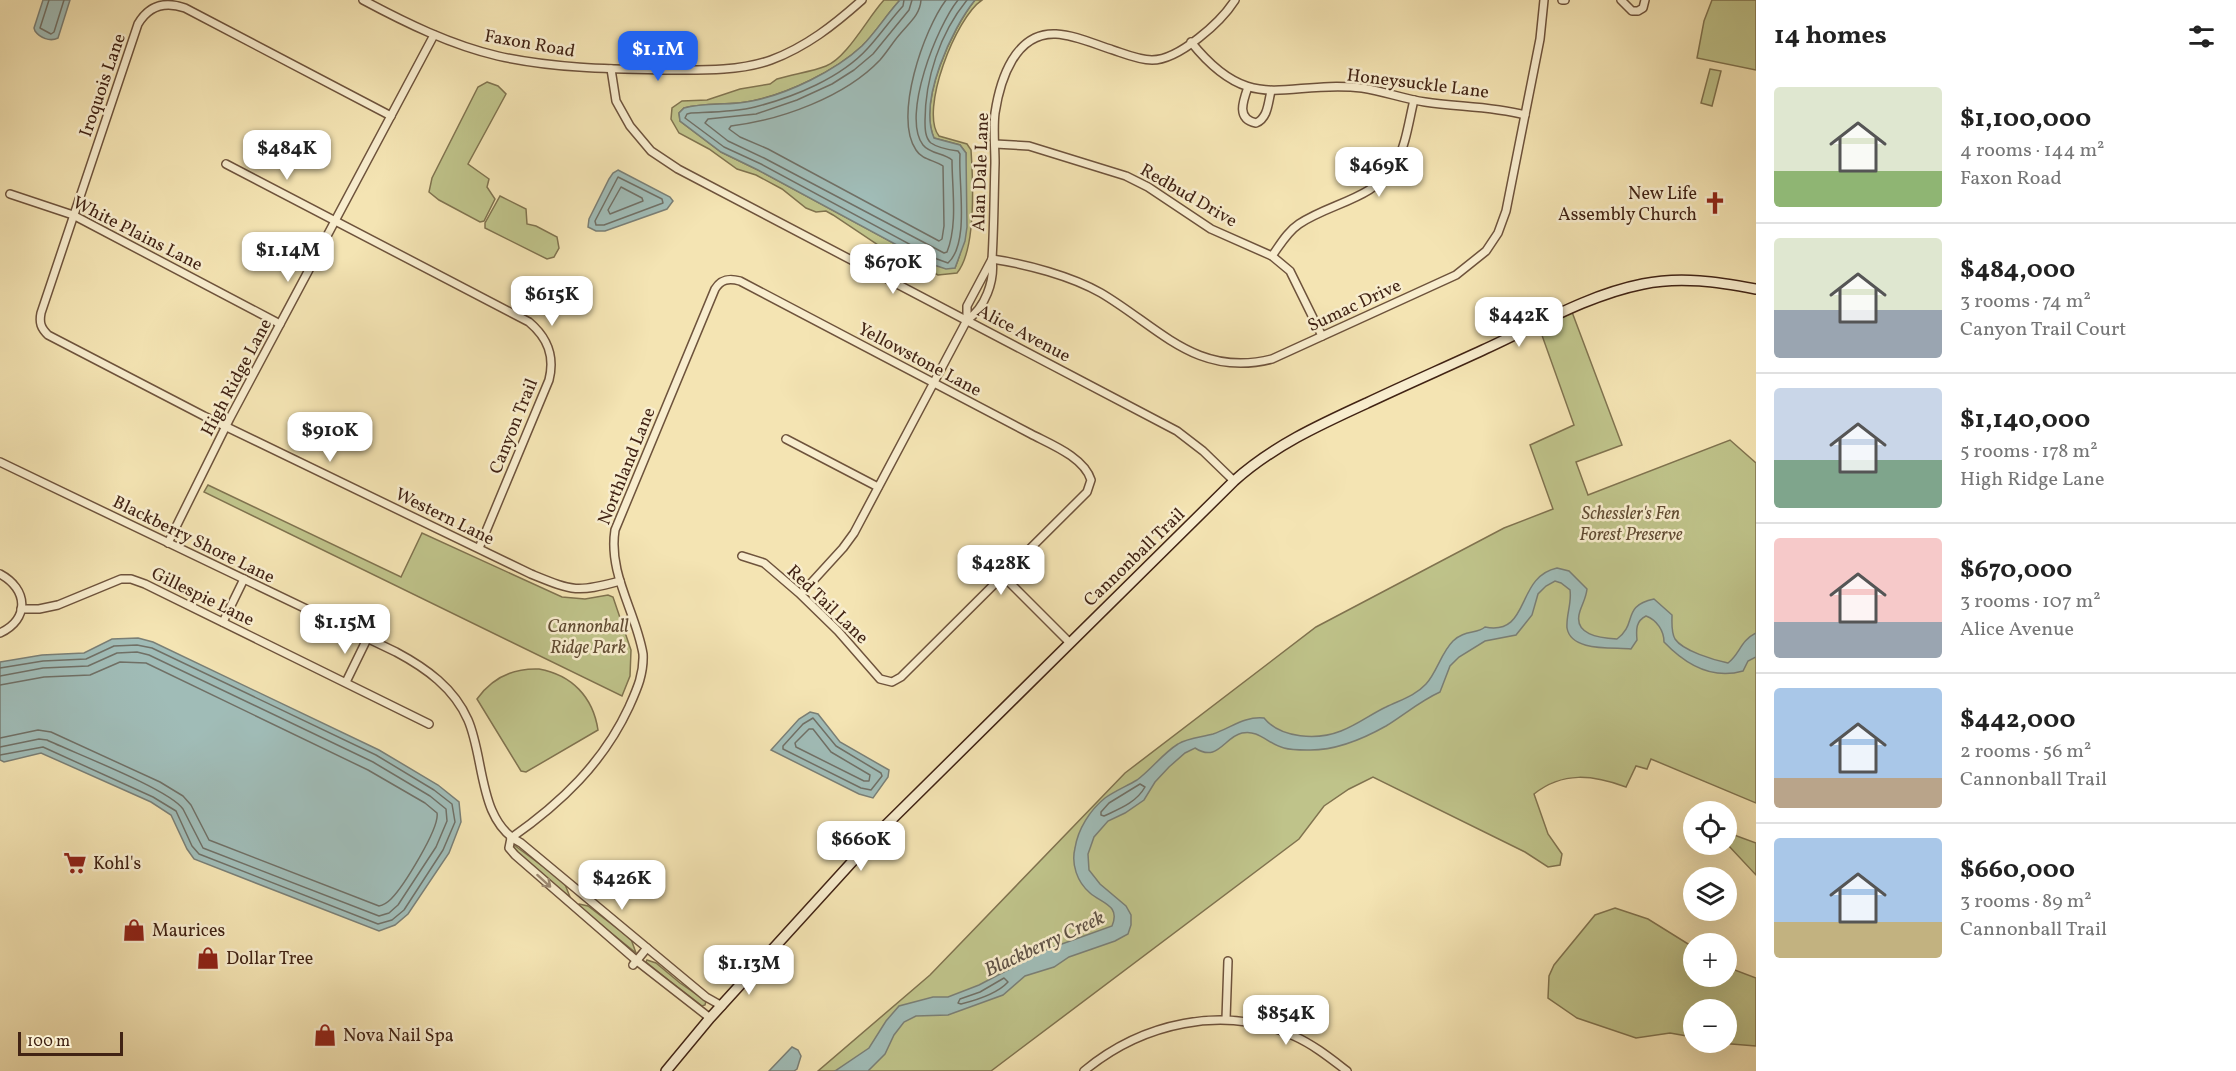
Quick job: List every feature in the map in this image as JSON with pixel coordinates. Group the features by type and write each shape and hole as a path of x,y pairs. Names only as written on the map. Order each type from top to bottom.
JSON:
{"main road":[{"name":"Cannonball Trail","path":"666,1071 710,1018 882,829 1234,481 1260,459 1294,438 1405,385 1610,293 1643,284 1678,280 1718,282 1756,290"}],"street":[{"name":"Faxon Road","path":"363,0 434,35 497,56 558,66 688,70 731,68 768,61 800,47 832,26 862,0"},
{"name":"Alan Dale Lane","path":"801,594 843,548 863,517 967,320 978,312 988,292 994,270 992,259 995,113 1010,63 1017,51 1036,37 1050,34 1064,35 1135,57 1154,60 1173,56 1222,16 1235,0"},
{"name":"Sumac Drive","path":"992,259 1020,264 1084,286 1105,296 1185,350 1206,359 1228,364 1252,364 1272,358 1456,275 1486,251 1498,233 1506,211 1540,39 1544,0"},
{"path":"1621,0 1632,10 1638,11 1643,8 1645,0"},
{"name":"Iroquois Lane","path":"41,327 39,320 138,24 146,13 156,6 171,4 185,8 391,116"},
{"name":"High Ridge Lane","path":"168,543 226,427 434,35"},
{"name":"Honeysuckle Lane","path":"1191,42 1212,67 1248,87 1271,91 1362,88 1414,100 1498,109 1525,115"},
{"name":"Alice Avenue","path":"611,69 616,101 630,126 651,151 678,169 1177,431 1203,451 1234,481"},
{"path":"1248,87 1243,102 1243,114 1248,121 1256,123 1263,120 1271,91"},
{"path":"1272,256 1289,233 1299,224 1367,193 1383,179 1398,157 1414,100"},
{"name":"Redbud Drive","path":"995,144 1029,146 1126,176 1146,186 1211,229 1272,256 1290,271 1322,336"},
{"name":"Canyon Trail","path":"226,164 529,322 545,338 551,355 552,368 549,380 479,548"},
{"name":"White Plains Lane","path":"10,194 73,215 280,324"},
{"name":"Alan Dale Lane","path":"967,320 967,306 992,259"},
{"name":"Yellowstone Lane","path":"725,280 740,281 1057,448 1085,468 1091,480 1087,492 1003,576"},
{"name":"Northland Lane","path":"511,838 555,805 603,754 620,726 639,684 644,666 641,642 613,555 615,530 715,289 725,280"},
{"name":"Western Lane","path":"41,327 48,335 226,427 531,574 563,587 587,590 620,581"},
{"path":"786,439 878,487"},
{"name":"Blackberry Shore Lane","path":"0,462 367,639 420,666 441,681 468,720 491,808 511,838 521,843 706,997 722,1006"},
{"name":"Red Tail Lane","path":"742,556 764,563 801,594 838,630 880,679 887,681 897,681 1003,576"},
{"path":"0,574 16,586 21,597 21,609 17,620 9,629 0,633"},
{"path":"1003,576 1070,643"},
{"name":"Gillespie Lane","path":"21,609 47,608 121,579 131,579 146,584 429,724"},
{"path":"223,622 244,579"},
{"path":"346,682 367,639"},
{"name":"Blackberry Shore Lane","path":"511,838 509,848 515,855 635,963 710,1018"},
{"path":"635,963 647,948"},
{"path":"1226,1020 1228,961"},
{"path":"1084,1071 1109,1053 1155,1031 1177,1024 1226,1020 1265,1026 1293,1035 1347,1071"}],"green space":[{"path":"884,0 900,0 862,46 839,64 781,93 752,101 684,108 679,113 680,121 721,152 934,265 955,268 964,238 966,153 960,145 934,138 930,123 930,105 940,66 948,47 975,0 982,0 972,10 952,44 937,86 934,107 934,124 939,136 967,144 971,150 970,232 963,262 957,273 938,275 917,264 899,259 826,211 816,212 806,208 782,189 756,175 737,169 709,149 679,133 671,119 672,108 682,101 707,100 740,89 770,84 777,79 814,70 834,62 842,55"},
{"path":"1712,0 1756,0 1756,70 1697,58 1704,21"},
{"path":"1710,69 1721,71 1712,106 1701,103"},
{"path":"487,82 498,86 506,94 468,164 489,179 487,187 495,199 484,221 480,222 439,200 429,192 432,178 478,87"},
{"path":"500,196 526,209 527,224 557,237 559,248 554,257 547,259 485,228 485,223"},
{"name":"Schessler's Fen Forest Preserve","path":"1572,312 1622,445 1576,462 1588,495 1730,440 1756,463 1756,803 1651,759 1647,769 1636,766 1626,787 1602,780 1578,777 1556,782 1534,794 1548,834 1562,854 1560,865 1548,867 1525,852 1373,777 1349,789 1324,806 1299,839 991,1071 818,1071 930,975 1125,773 1316,627 1504,528 1553,509 1530,445 1574,425 1539,327"},
{"name":"Cannonball Ridge Park","path":"208,485 401,577 422,533 562,597 585,599 608,595 613,597 631,650 630,676 622,696 204,492"},
{"path":"539,669 561,676 579,689 591,707 598,730 526,772 521,771 477,699 489,685 504,676 520,670"},
{"path":"1737,836 1756,843 1756,875 1737,855"},
{"path":"514,845 564,882 570,897 530,865 513,848"},
{"path":"579,904 588,906 631,939 636,953 578,906"},
{"path":"1615,908 1648,919 1683,941 1683,987 1737,987 1737,971 1756,978 1756,1046 1737,1044 1737,999 1683,999 1683,1035 1670,1033 1636,1038 1577,1018 1548,998 1549,976 1554,965 1595,915"},
{"path":"647,960 656,963 706,1001 705,1005 702,1006 646,962"}],"water":[{"path":"43,0 70,0 58,38 42,37 35,31"},
{"path":"900,0 975,0 948,46 934,85 930,105 930,123 934,138 960,145 966,153 967,227 965,241 955,268 946,269 934,265 721,152 680,121 679,113 684,108 766,98 825,73 862,46"},
{"path":"618,170 670,197 673,201 667,209 605,231 596,231 588,227 589,219 609,179"},
{"path":"1557,568 1569,571 1587,589 1579,619 1580,625 1589,634 1617,639 1627,627 1637,606 1654,599 1672,615 1675,639 1692,651 1728,663 1747,640 1756,633 1756,657 1748,661 1743,671 1710,672 1690,663 1672,650 1664,642 1659,626 1646,616 1638,623 1637,640 1631,649 1584,645 1570,636 1567,628 1570,590 1555,581 1538,594 1532,615 1516,635 1485,641 1459,657 1450,666 1440,692 1368,735 1338,746 1301,750 1279,746 1248,732 1236,735 1210,753 1195,748 1185,753 1155,782 1144,800 1108,821 1094,837 1088,854 1089,870 1100,884 1126,906 1131,915 1128,934 1115,941 1069,957 1054,967 1025,976 1003,995 948,1015 916,1016 904,1022 894,1035 885,1054 868,1071 835,1071 869,1048 886,1021 899,1006 933,997 948,997 979,985 1048,949 1112,926 1114,913 1112,909 1085,889 1076,872 1074,854 1079,834 1090,814 1100,803 1109,795 1137,780 1172,748 1186,740 1213,734 1257,718 1264,718 1280,730 1300,736 1322,736 1347,729 1422,688 1430,679 1445,651 1457,638 1485,627 1500,627 1510,623 1517,615 1534,582 1544,573"},
{"path":"138,638 153,642 379,750 438,785 459,802 461,822 449,853 408,914 395,925 379,931 194,859 171,815 151,802 41,753 4,762 0,760 0,662 42,655 84,653 112,639"},
{"path":"810,712 818,714 840,742 889,770 888,777 873,798 859,794 771,750 799,719"},
{"path":"792,1047 798,1050 801,1056 797,1069 769,1071"}],"place":[{"name":"New Life Assembly Church","path":"1715,203"},
{"name":"Kohl's","path":"75,863"},
{"name":"Maurices","path":"134,930"},
{"name":"Dollar Tree","path":"208,958"},
{"name":"Nova Nail Spa","path":"325,1035"}],"water label":[{"name":"Blackberry Creek","path":"1044,943"}]}
